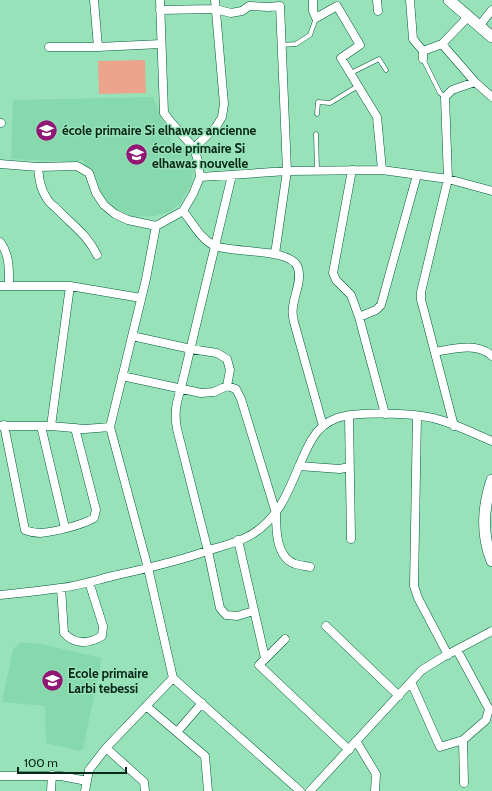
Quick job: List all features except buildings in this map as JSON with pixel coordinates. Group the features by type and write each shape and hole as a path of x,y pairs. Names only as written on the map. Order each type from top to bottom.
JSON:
{"street":[{"path":"94,0 98,47"},
{"path":"0,164 38,167 77,166 89,173 96,193 104,205 115,214 128,220 156,226 183,211 193,194 200,177 198,161 194,148 170,122 164,113 160,0"},
{"path":"194,148 216,127 222,117 224,104 215,0"},
{"path":"313,0 313,12 316,18 337,6 360,45 341,58 377,117 382,170"},
{"path":"377,0 378,11"},
{"path":"410,0 413,39 423,55 442,44 468,17"},
{"path":"449,0 492,37"},
{"path":"160,10 215,9 231,13 242,11 249,3 268,7 280,3 287,171 275,254"},
{"path":"479,26 492,10"},
{"path":"49,47 98,47 161,44"},
{"path":"442,44 475,82 492,97"},
{"path":"454,426 421,300 421,292 448,179 445,97 452,90 475,82"},
{"path":"38,167 41,187 46,198 83,234 97,255"},
{"path":"352,170 333,272 336,280 351,294 359,317 385,414"},
{"path":"200,177 287,171 382,170 448,179 492,191"},
{"path":"232,175 214,246 182,388 176,406 175,418 208,551 220,608 226,615 237,616 254,611"},
{"path":"359,317 376,310 381,305 417,175"},
{"path":"183,211 206,240 214,246 224,249 275,254 290,260 298,266 300,276 292,308 294,322 323,426"},
{"path":"156,226 141,298 110,427 148,568 173,678 300,791"},
{"path":"0,242 8,256 9,286"},
{"path":"0,286 70,286 141,298"},
{"path":"51,426 70,286"},
{"path":"132,336 217,353 228,359 230,370 227,386"},
{"path":"435,352 458,347 488,352 492,356"},
{"path":"122,376 201,393 214,392 227,386 236,389 241,399 276,513 276,533 282,553 293,563 310,567"},
{"path":"0,595 61,588 148,568 208,551 253,534 268,523 276,513 289,491 299,466 313,438 323,426 337,418 349,416 407,414 434,418 492,441"},
{"path":"349,416 351,539"},
{"path":"417,416 414,586 418,598 448,655"},
{"path":"75,428 96,510 94,518 87,522 41,533 32,533 25,530 2,426 51,426 75,428 85,429 110,427"},
{"path":"41,426 65,528"},
{"path":"299,466 340,469 349,467"},
{"path":"492,480 484,529 492,561"},
{"path":"238,540 265,658"},
{"path":"61,588 64,633 69,638 76,641 93,641 102,636 102,626 89,582"},
{"path":"326,626 399,696"},
{"path":"310,791 422,670 492,631"},
{"path":"285,639 259,664 349,750"},
{"path":"411,682 440,747 463,740 486,720 489,709 457,650"},
{"path":"85,791 89,770 106,748 173,678"},
{"path":"177,732 202,703"},
{"path":"146,706 205,756 208,791"},
{"path":"463,740 464,783"},
{"path":"356,741 376,774 375,791"},
{"path":"106,748 144,782 145,791"},
{"path":"0,776 61,776 87,781"},
{"path":"51,791 52,776"}],"lane":[{"path":"281,45 296,44 310,35 316,18"},
{"path":"423,55 440,93 445,97"},
{"path":"350,74 379,58 386,70"},
{"path":"318,114 318,102 330,103 358,86"},
{"path":"316,134 317,171"}],"shaded area":[{"path":"145,60 146,93 99,94 98,61"},
{"name":"école primaire Si elhawas nouvelle","path":"153,97 172,143 191,150 194,164 192,182 180,204 169,212 155,216 129,217 112,206 101,193 98,182 92,170 84,165 82,159 76,162 11,159 13,100"},
{"name":"Ecole primaire Larbi tebessi","path":"21,642 41,644 102,658 83,749 79,751 46,743 45,706 2,702 13,649"}],"place":[{"name":"école primaire Si elhawas ancienne","path":"47,130"},
{"name":"école primaire Si elhawas nouvelle","path":"137,155"},
{"name":"Ecole primaire Larbi tebessi","path":"52,680"}]}
